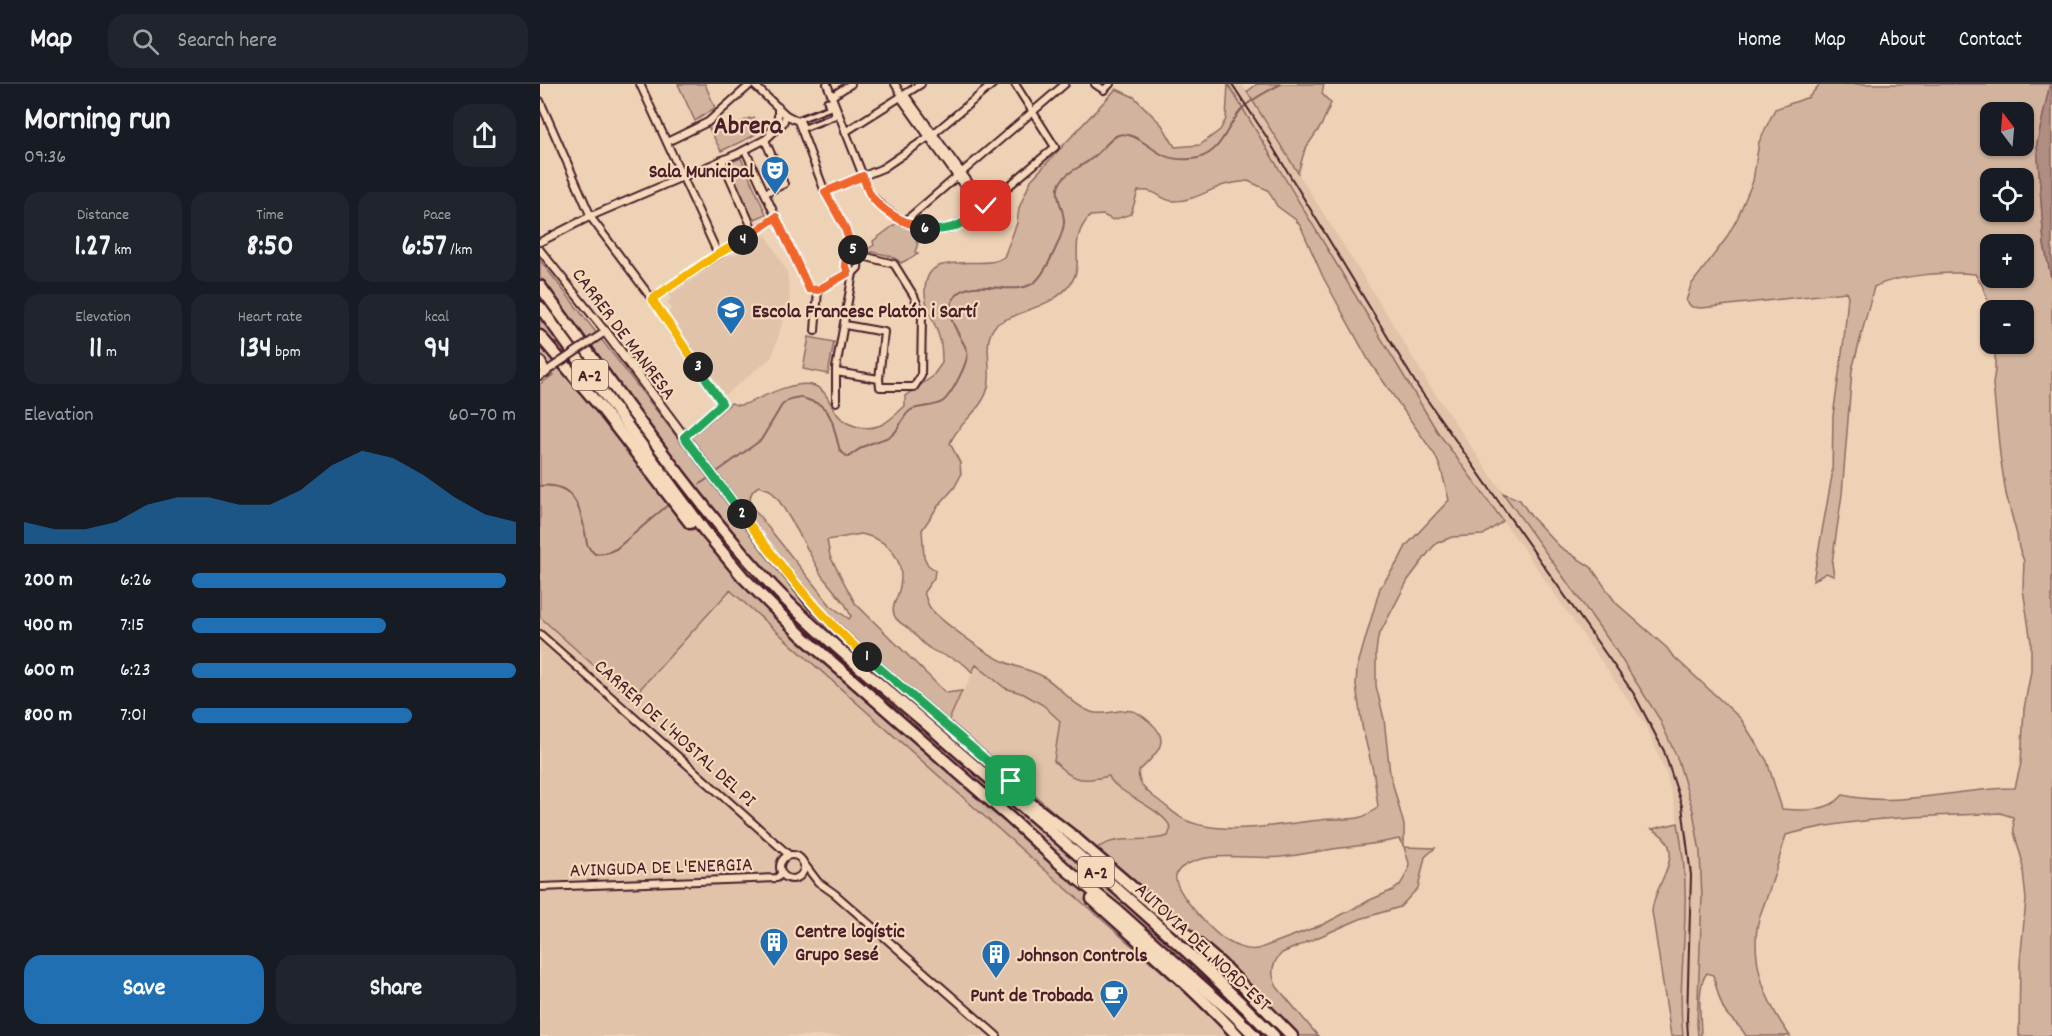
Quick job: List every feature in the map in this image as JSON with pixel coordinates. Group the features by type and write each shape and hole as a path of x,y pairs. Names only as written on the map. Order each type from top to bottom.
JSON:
{"highway":[{"name":"AUTOVIA DEL NORD-EST","path":"540,286 622,400 754,567 848,657 1138,908 1230,992 1274,1036"},
{"name":"AUTOVIA DEL NORD-EST","path":"540,307 733,566 801,635 1068,871 1128,920 1255,1036"},
{"path":"540,336 602,409 698,533 733,566"},
{"path":"914,714 982,763 1011,789 1074,837 1221,964 1292,1036"},
{"path":"1068,871 1082,890 1176,973 1238,1036"}],"street":[{"path":"640,84 718,254"},
{"path":"667,142 708,122 752,84 786,115 798,121 825,192 856,253 858,268 818,290 809,289"},
{"path":"827,84 870,194 885,209 904,222 927,230 949,229 984,208 1054,147 1015,84"},
{"path":"832,96 851,84"},
{"path":"895,84 984,208"},
{"path":"845,132 921,84"},
{"path":"825,192 883,168 931,135 993,84"},
{"path":"904,222 1065,84"},
{"path":"1095,84 1104,90 1108,86"},
{"path":"830,100 835,116 804,128 800,119 830,108 827,101 830,100"},
{"path":"540,101 591,216 652,299 722,403 684,437"},
{"path":"778,107 778,121"},
{"path":"756,144 786,115"},
{"path":"540,242 591,216 765,140 783,123 786,115"},
{"path":"765,140 784,184 765,193"},
{"path":"745,150 817,308"},
{"path":"722,160 754,232"},
{"path":"652,299 776,217"},
{"name":"CARRER DE MANRESA","path":"540,250 821,615 1074,837"},
{"path":"836,402 836,372 845,325 850,273 845,264 849,252 894,264 914,296 922,315 921,376 914,387 880,387 884,332 845,325"},
{"path":"815,332 818,290"},
{"path":"540,360 543,374 603,333"},
{"path":"836,372 879,379"},
{"name":"CARRER DE L'HOSTAL DEL PI","path":"540,634 789,855"},
{"path":"818,882 799,877 787,879 781,874 781,862 789,855 797,856 818,882 835,894 997,1036"},
{"path":"799,877 803,872 802,861"},
{"name":"AVINGUDA DE L'ENERGIA","path":"540,887 777,878 781,874"}],"shaded area":[{"path":"678,84 705,84 715,108 695,121"},
{"path":"1228,84 1242,84 1431,388 1613,646 1659,718 1678,760 1693,811 1700,852 1702,898 1698,1036 1683,1036 1682,1028 1680,988 1684,856 1676,810 1666,773 1645,724 1518,541 1437,431"},
{"path":"1228,84 1437,431 1503,521 1483,535 1452,537 1437,543 1408,580 1378,637 1376,686 1384,719 1390,774 1404,825 1404,847 1435,848 1425,857 1418,888 1400,907 1360,919 1282,953 1276,961 1273,978 1277,987 1318,1036 1229,1036 1207,1011 730,590 631,699 540,617 540,384 553,375 540,358 540,260 683,445 731,403 743,405 784,388 801,384 815,386 822,390 844,421 863,428 870,428 883,424 905,406 905,396 932,377 942,363 940,340 925,298 928,276 942,265 988,262 1004,257 1017,223 1019,208 1031,180 1116,89 1134,97 1162,125 1175,147 1200,145 1220,130 1226,119","holes":["1248,181 1268,190 1277,206 1296,220 1323,277 1369,361 1435,455 1449,500 1406,546 1380,588 1357,668 1356,685 1362,726 1374,775 1378,807 1358,818 1233,828 1205,826 1183,819 1151,795 1139,779 1139,771 1155,754 1161,743 1161,736 1151,723 1135,712 1127,710 1101,714 1084,709 1044,677 998,659 966,638 931,609 924,592 934,578 935,570 928,565 924,557 922,530 938,506 954,488 961,475 960,463 950,443 985,395 989,379 989,339 996,325 1044,304 1065,290 1075,275 1079,234 1090,216 1103,215 1113,220 1131,214 1138,191 1151,192 1169,200 1181,201 1224,185","759,486 770,490 778,499 822,576 845,604 851,616 849,619 831,606 752,507 750,501 754,490","861,534 880,541 888,547 898,561 901,570 899,591 893,610 895,617 926,646 962,663 972,672 976,665 1005,688 1024,694 1043,705 1060,721 1054,761 1067,773 1079,779 1109,776 1119,788 1166,821 1171,828 1168,836 1113,841 1096,849 949,720 962,691 946,693 855,603 830,556 827,540","1399,839 1409,863 1408,871 1400,885 1393,890 1324,924 1258,949 1244,949 1218,935 1186,900 1176,881 1176,875 1180,869 1200,859 1281,857"]},
{"path":"1257,84 1324,84 1322,94 1331,103 1321,126 1305,149 1298,173 1247,92"},
{"path":"1820,84 2050,84 2037,143 2044,244 2052,282 2052,1036 2019,1036 2020,963 2026,900 2022,860 2014,832 2013,817 2000,813 1865,821 1786,835 1759,918 1756,943 1763,985 1774,1011 1790,1036 1746,1036 1726,1013 1713,975 1707,973 1701,986 1701,1036 1698,1036 1702,898 1700,852 1693,811 1678,760 1659,718 1613,646 1503,493 1520,500 1530,515 1560,547 1591,567 1616,603 1741,719 1767,761 1782,809 1815,809 1830,805 1843,795 1885,799 2015,788 2021,763 2024,709 2031,671 2031,642 2023,589 2024,561 2006,494 1993,384 1995,354 2034,354 2034,300 1987,300 1983,288 2034,288 2034,234 1980,234 1980,282 1975,274 1952,273 1896,279 1874,287 1852,370 1842,494 1832,563 1834,576 1826,573 1813,581 1832,476 1833,416 1848,296 1846,292 1702,308 1692,307 1686,301 1691,285 1725,240 1737,219 1753,181 1759,142 1775,109 1809,97"},
{"path":"2050,84 2052,84 2052,282 2044,244 2037,143"},
{"path":"750,118 752,120 754,118 764,128 751,137 721,151 708,126 715,121 720,129 725,125 729,128"},
{"path":"741,158 766,214 751,221 727,164"},
{"path":"897,223 920,231 915,252 918,254 901,263 889,256 865,251 874,245 873,241"},
{"name":"Escola Francesc Platón i Sartí","path":"766,235 787,272 790,298 772,357 725,395 668,312 672,309 667,302 671,299 669,296 732,254 733,256"},
{"path":"809,337 834,342 828,374 803,369"},
{"path":"729,590 1207,1011 1229,1036 540,1036 540,617 631,698"},
{"path":"976,664 1005,688 1024,694 1043,705 1060,721 1054,761 1082,780 1109,776 1167,820 1171,828 1168,836 1159,839 1106,841 1097,849 948,720"},
{"path":"1678,823 1685,885 1681,1003 1683,1036 1671,1036 1652,911 1670,856 1669,846 1664,837 1652,829"}],"waterway":[{"path":"714,474 761,440 782,405 790,399 800,397 819,404 827,411 840,451 848,457 864,446 892,435 911,410 942,402 959,378 967,356 967,351 951,318 951,304 963,290 973,287 1018,288 1028,286 1041,276 1063,229 1064,217 1058,191 1065,177 1088,162 1112,139 1124,134 1130,135 1167,157 1198,158 1214,149 1246,105 1281,84"},
{"path":"700,484 710,477"},
{"path":"540,486 560,488 573,497 583,522 587,545 595,554 616,549 669,504"}],"railway":[{"path":"1232,84 1418,387 1634,694 1664,751 1682,806 1691,875 1688,1036"}],"place":[{"name":"Sala Municipal","path":"775,196"},
{"name":"Escola Francesc Platón i Sartí","path":"731,336"},
{"name":"Centre logístic Grupo Sesé","path":"774,968"},
{"name":"Johnson Controls","path":"996,980"},
{"name":"Punt de Trobada","path":"1114,1020"}],"district":[{"name":"Abrera","path":"748,124"}],"route":[{"path":"986,206 971,218 949,229 927,230 904,222 885,209 870,194 863,176 825,192 854,250 846,257 845,264 848,273 838,280 818,290 809,289 776,217 652,299 722,403 684,437 821,615 1011,781"}]}
